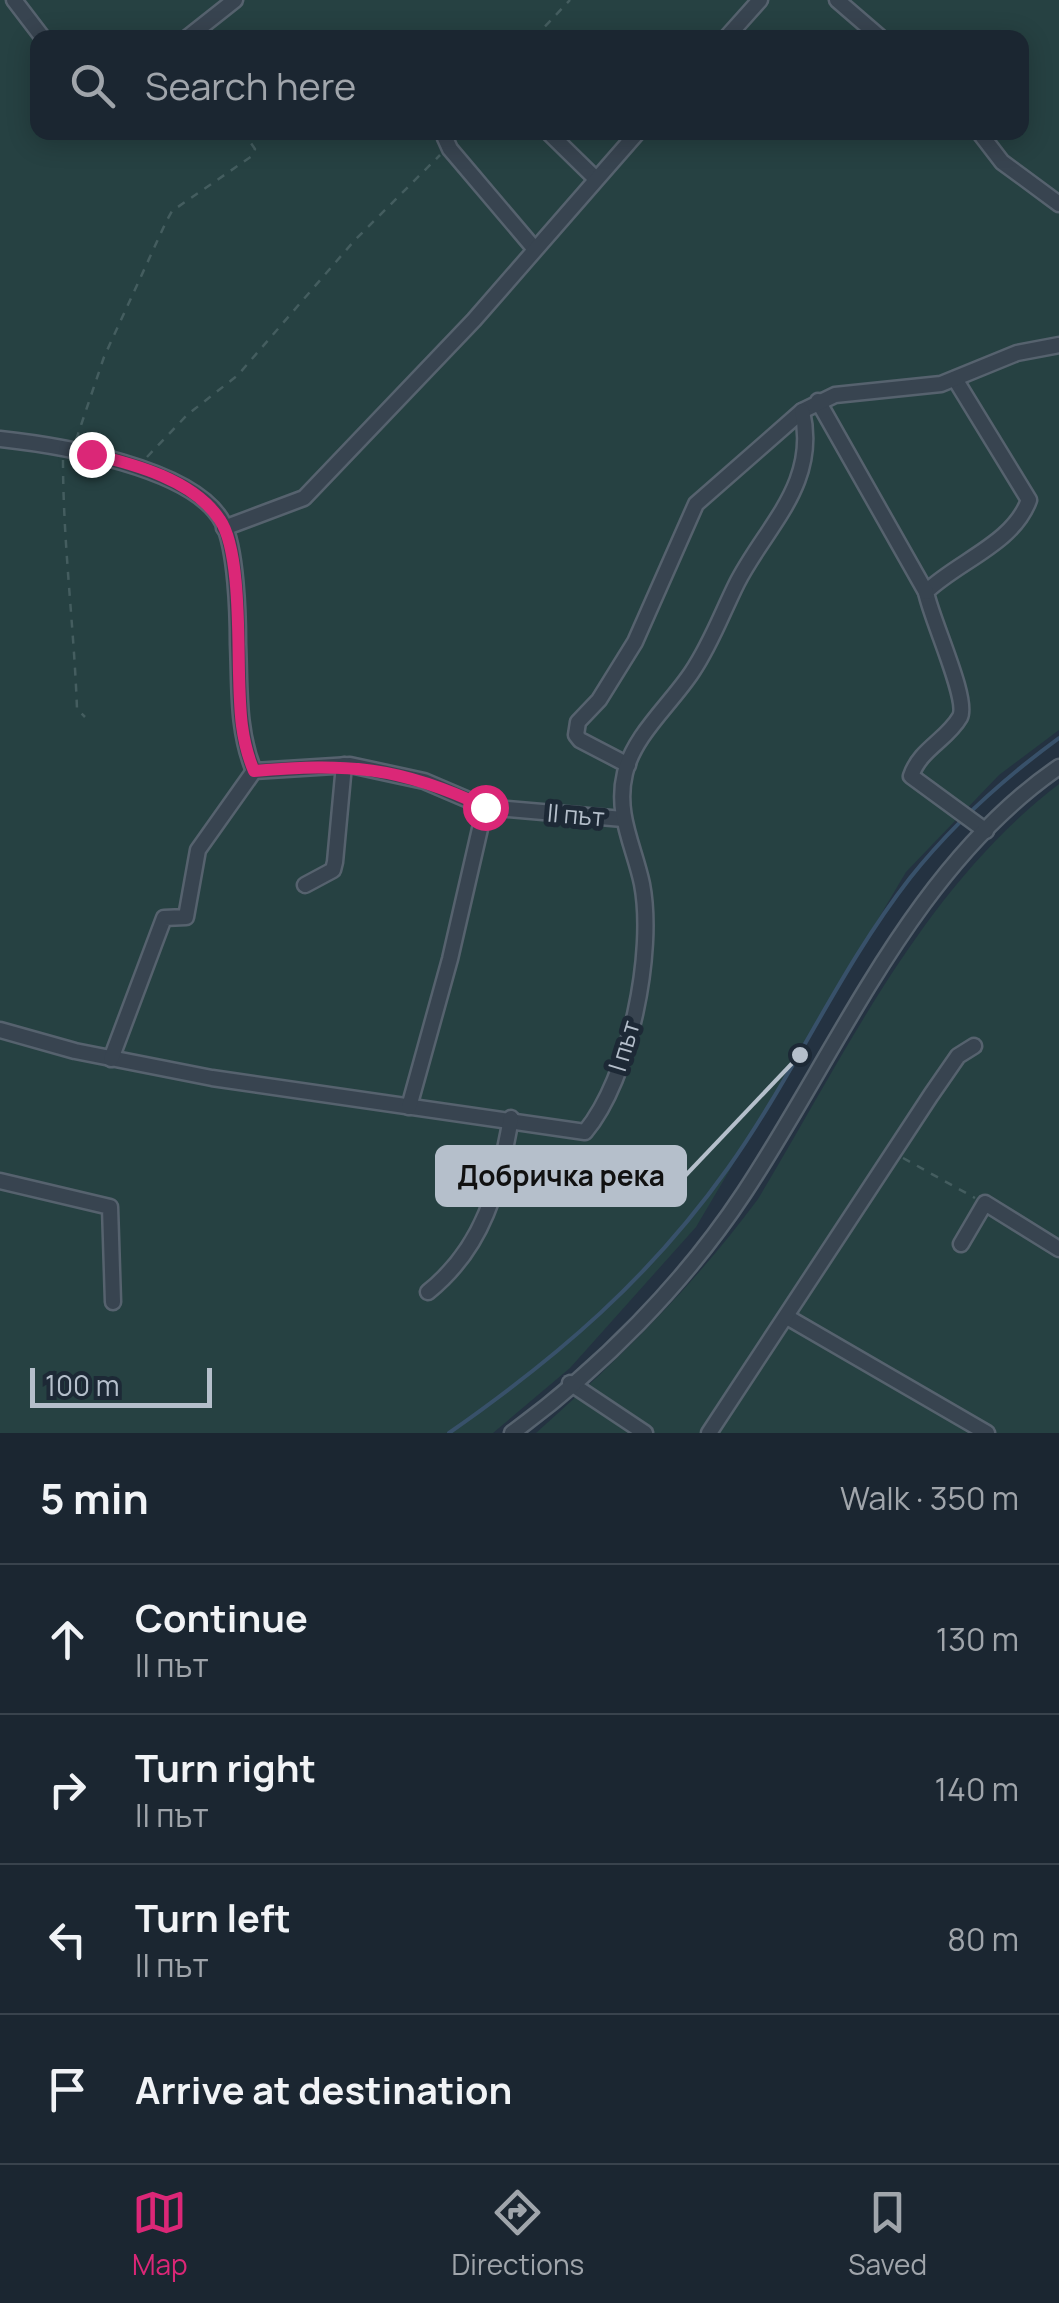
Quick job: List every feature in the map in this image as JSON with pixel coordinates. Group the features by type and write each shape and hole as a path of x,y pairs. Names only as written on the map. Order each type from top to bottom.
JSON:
{"street":[{"path":"14,0 37,30"},
{"path":"198,30 234,0"},
{"path":"733,30 760,0"},
{"path":"837,0 872,30"},
{"path":"446,140 533,247"},
{"path":"556,140 596,178"},
{"path":"224,528 304,498 474,320 533,247 631,140"},
{"path":"985,140 1002,162 1059,204"},
{"path":"802,411 806,428 803,454 785,513 743,572 692,673 628,764 580,740 576,735 578,722 598,700 635,642 696,504 802,411 818,400 956,380 1017,353 1059,345"},
{"path":"926,592 948,572 984,553 1029,500 956,380"},
{"path":"818,400 926,592 935,630 963,700 962,714 924,751 911,776 986,831"},
{"path":"0,439 68,449 138,466 210,506 224,528 238,637 242,740 254,771 203,840 186,917 164,918 110,1059"},
{"name":"І път","path":"0,1030 110,1059 409,1107 512,1118 574,1134 585,1132 622,1059 636,1005 646,925 642,884 623,820 628,764"},
{"path":"305,884 333,870 336,862 344,765"},
{"name":"ІІ път","path":"254,771 344,765 424,781 485,807 623,820"},
{"path":"512,1433 644,1317 714,1236 898,940 1014,800 1059,766"},
{"path":"409,1107 454,942 485,807"},
{"path":"708,1433 892,1152 958,1056 974,1046"},
{"path":"428,1292 456,1270 486,1219 498,1190 512,1118"},
{"path":"0,1182 106,1205 112,1210 113,1302"},
{"path":"961,1244 985,1203 1059,1250"},
{"path":"787,1317 987,1433"},
{"path":"570,1384 645,1433"}],"path":[{"path":"542,30 570,0"},
{"path":"85,717 77,709 76,640 63,536 68,449 156,238 172,211 252,156 254,149 248,140"},
{"path":"138,466 186,416 238,375 354,241 450,149"},
{"path":"892,1152 985,1203"}],"green space":[{"path":"0,0 1059,0 1059,730 999,775 906,872 696,1227 570,1368 493,1433 0,1433"},
{"path":"1059,784 1059,1433 536,1433 653,1322 733,1231 758,1199 856,1031 927,923 1010,826"}],"waterway":[{"path":"449,1433 565,1344 667,1245 752,1133 861,948 910,878 980,803 1059,738"}],"place":[{"name":"Добричка река","path":"800,1055"}],"route":[{"path":"91,454 138,466 165,479 210,506 223,523 238,637 242,740 254,771 329,764 350,766 424,781 485,807"}]}
